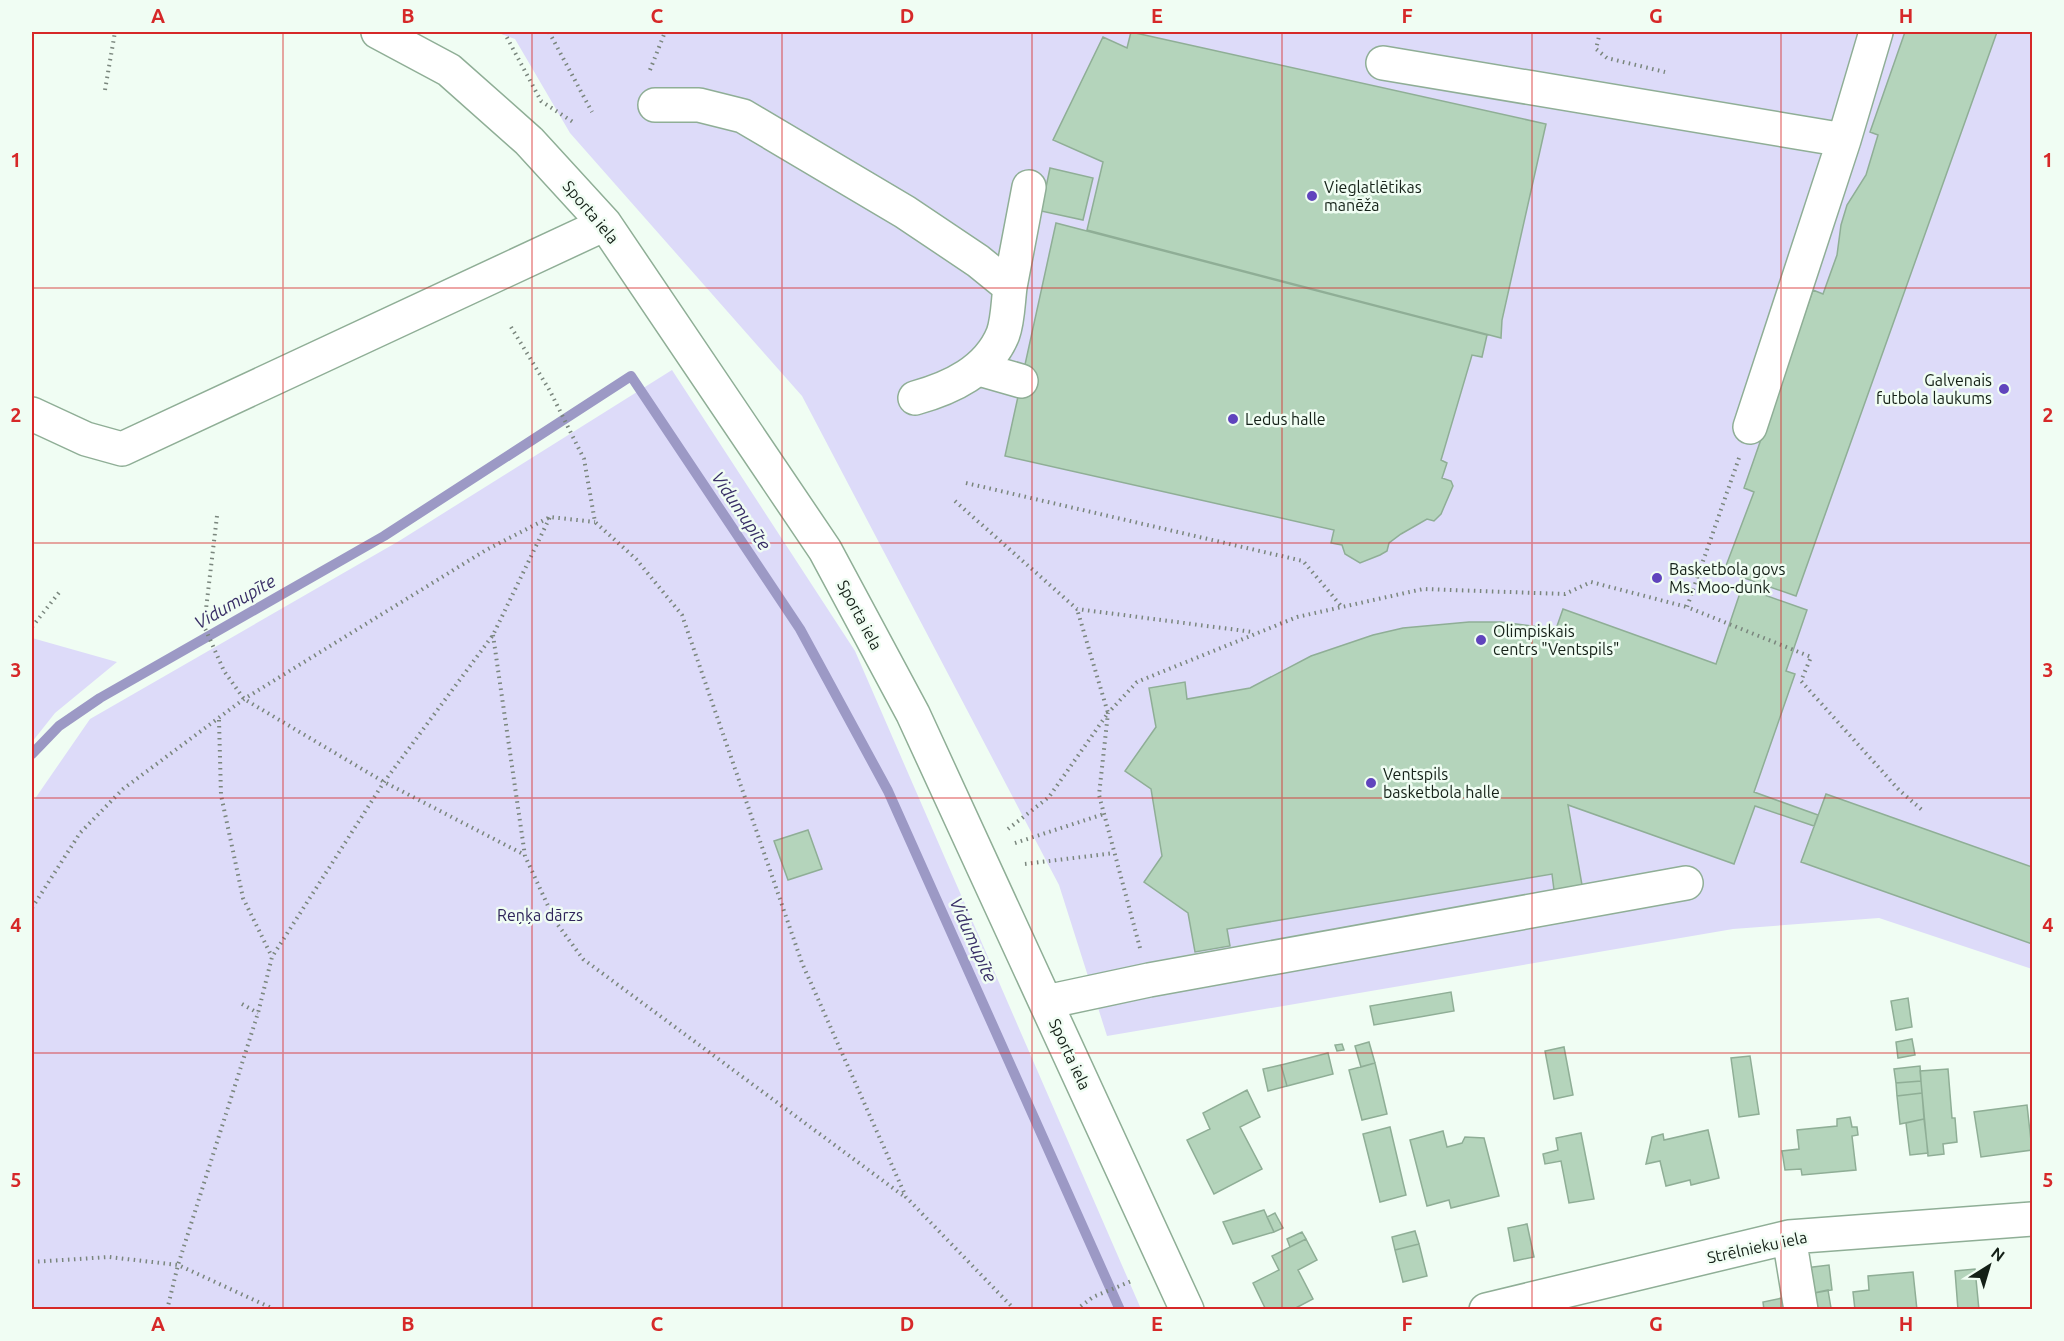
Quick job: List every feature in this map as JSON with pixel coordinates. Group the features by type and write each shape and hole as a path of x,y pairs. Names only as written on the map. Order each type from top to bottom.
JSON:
{"street":[{"name":"Sporta iela","path":"378,32 449,70 529,141 605,224 825,550 913,714 1187,1310"},
{"path":"1749,427 1844,140 1876,32"},
{"path":"1383,63 1844,140"},
{"path":"651,90 743,116 905,212 978,261 1010,287"},
{"path":"915,398 941,390 979,369 1003,334 1029,187"},
{"path":"32,414 86,439 122,449 605,224"},
{"path":"979,369 1021,381"},
{"path":"1046,1002 1149,980 1686,883"},
{"name":"Strēlnieku iela","path":"1486,1310 1790,1237 2032,1219"},
{"path":"1790,1237 1801,1310"}],"path":[{"path":"105,90 115,32"},
{"path":"504,32 540,101 573,122"},
{"path":"549,32 592,112"},
{"path":"651,90 665,32"},
{"path":"511,327 549,391 584,459 595,522"},
{"path":"1687,607 1749,427"},
{"path":"966,483 1303,561 1342,607"},
{"path":"955,501 1077,609 1108,713 1099,795 1149,980"},
{"path":"217,516 204,626 224,671 244,699 384,782 525,856"},
{"path":"167,1310 178,1265 258,1013 272,957 384,782 493,635 549,517"},
{"path":"32,908 80,833 123,789 244,699 486,550 549,517 595,522 636,559 682,615 802,963 906,1197"},
{"path":"1008,829 1049,797 1108,713 1137,682 1297,617 1342,607 1424,589 1565,594 1591,582 1687,607 1810,657 1801,681 1899,790 1922,810"},
{"path":"32,627 61,590"},
{"path":"1077,609 1256,633"},
{"path":"493,635 525,856 555,921 583,959 906,1197 1015,1310"},
{"path":"219,719 221,795 243,898 272,957"},
{"path":"1015,843 1104,814"},
{"path":"1025,864 1114,853"},
{"path":"242,1004 258,1013"},
{"path":"32,1262 109,1257 178,1265 276,1310"},
{"path":"1076,1310 1093,1297 1132,1280"}],"green space":[{"name":"Olimpiskais centrs \"Ventspils\"","path":"496,32 2032,32 2032,969 1879,918 1733,929 1107,1036 1059,885 802,396 570,133 515,39"},
{"name":"Reņķa dārzs","path":"672,370 855,651 1141,1309 32,1310 32,803 90,719 399,541"},
{"path":"32,638 117,662 55,713 32,742"}],"building":[{"name":"Vieglatlētikas manēža","path":"1131,32 1546,124 1502,320 1501,338 1087,230 1103,162 1053,140 1103,37 1127,48"},
{"path":"1905,32 1997,32 1796,596 1724,571 1754,492 1744,488 1813,290 1823,294 1837,255 1841,225 1847,205 1866,175 1878,135 1870,132"},
{"path":"1050,168 1093,178 1083,220 1041,211"},
{"name":"Ledus halle","path":"1056,223 1487,335 1482,357 1472,355 1441,460 1447,463 1442,478 1451,481 1453,486 1441,514 1434,521 1427,519 1401,534 1389,543 1387,551 1360,563 1345,554 1342,545 1331,543 1334,530 1005,456"},
{"path":"1742,587 1807,610 1786,671 1795,674 1754,792 1818,815 1814,826 1755,806 1734,864 1568,805 1582,885 1554,890 1552,874 1227,929 1230,946 1195,952 1188,913 1144,882 1162,856 1151,789 1125,771 1156,727 1149,688 1185,682 1187,699 1250,688 1311,656 1373,635 1403,628 1469,622 1501,622 1556,629 1563,609 1716,664"},
{"path":"1826,794 2032,867 2032,944 1801,862"},
{"path":"808,830 822,869 788,880 774,841"},
{"path":"1451,992 1454,1011 1374,1025 1370,1006"},
{"path":"1908,998 1912,1027 1896,1030 1891,1001"},
{"path":"1912,1039 1915,1055 1898,1058 1896,1042"},
{"path":"1369,1042 1375,1063 1361,1067 1355,1046"},
{"path":"1342,1044 1344,1050 1337,1051 1335,1045"},
{"path":"1564,1047 1573,1095 1554,1099 1545,1051"},
{"path":"1328,1053 1333,1074 1287,1086 1281,1065"},
{"path":"1750,1056 1759,1114 1739,1117 1731,1058"},
{"path":"1375,1063 1387,1114 1362,1120 1349,1070"},
{"path":"1281,1065 1287,1086 1268,1091 1263,1069"},
{"path":"1920,1066 1921,1081 1896,1083 1894,1069"},
{"path":"1948,1069 1952,1118 1955,1118 1957,1142 1943,1144 1944,1154 1928,1156 1920,1071"},
{"path":"1921,1081 1922,1093 1897,1096 1896,1083"},
{"path":"1247,1090 1260,1117 1240,1127 1262,1169 1214,1194 1187,1140 1210,1129 1203,1113"},
{"path":"1922,1093 1924,1119 1900,1124 1897,1096"},
{"path":"2027,1105 2032,1150 1981,1157 1974,1112"},
{"path":"1850,1117 1852,1127 1857,1127 1858,1135 1852,1136 1856,1170 1802,1175 1801,1169 1785,1170 1782,1151 1799,1149 1797,1130 1837,1126 1837,1119"},
{"path":"1924,1119 1928,1153 1910,1155 1906,1123"},
{"path":"1390,1127 1406,1195 1380,1202 1363,1134"},
{"path":"1708,1130 1719,1178 1691,1185 1690,1180 1666,1186 1660,1161 1646,1164 1652,1137 1663,1134 1664,1140"},
{"path":"1443,1131 1447,1147 1462,1143 1465,1137 1484,1138 1499,1196 1451,1208 1449,1200 1427,1206 1410,1140"},
{"path":"1581,1133 1594,1199 1569,1203 1561,1161 1545,1164 1543,1154 1558,1150 1556,1138"},
{"path":"1264,1210 1274,1232 1233,1244 1223,1222"},
{"path":"1275,1213 1283,1228 1274,1232 1267,1217"},
{"path":"1527,1224 1534,1257 1514,1261 1508,1228"},
{"path":"1415,1231 1419,1244 1395,1250 1392,1237"},
{"path":"1302,1232 1306,1239 1290,1247 1287,1239"},
{"path":"1306,1239 1317,1260 1298,1270 1313,1299 1292,1310 1266,1310 1253,1283 1279,1270 1272,1256"},
{"path":"1419,1244 1427,1276 1403,1282 1395,1250"},
{"path":"1829,1265 1832,1290 1809,1294 1805,1268"},
{"path":"1975,1269 1979,1310 1958,1310 1955,1271"},
{"path":"1913,1272 1917,1310 1855,1310 1853,1292 1869,1290 1868,1276"},
{"path":"1828,1290 1831,1308 1811,1310 1809,1294"},
{"path":"1787,1297 1789,1310 1764,1310 1763,1302"}],"waterway":[{"name":"Vidumupīte","path":"32,754 59,726 100,698 384,536 631,376 800,629 888,791 1120,1310"}],"place":[{"name":"Vieglatlētikas manēža","path":"1312,196"},
{"name":"Galvenais futbola laukums","path":"2004,389"},
{"name":"Ledus halle","path":"1233,419"},
{"name":"Basketbola govs Ms. Moo-dunk","path":"1657,578"},
{"name":"Olimpiskais centrs \"Ventspils\"","path":"1481,640"},
{"name":"Ventspils basketbola halle","path":"1371,783"}]}
